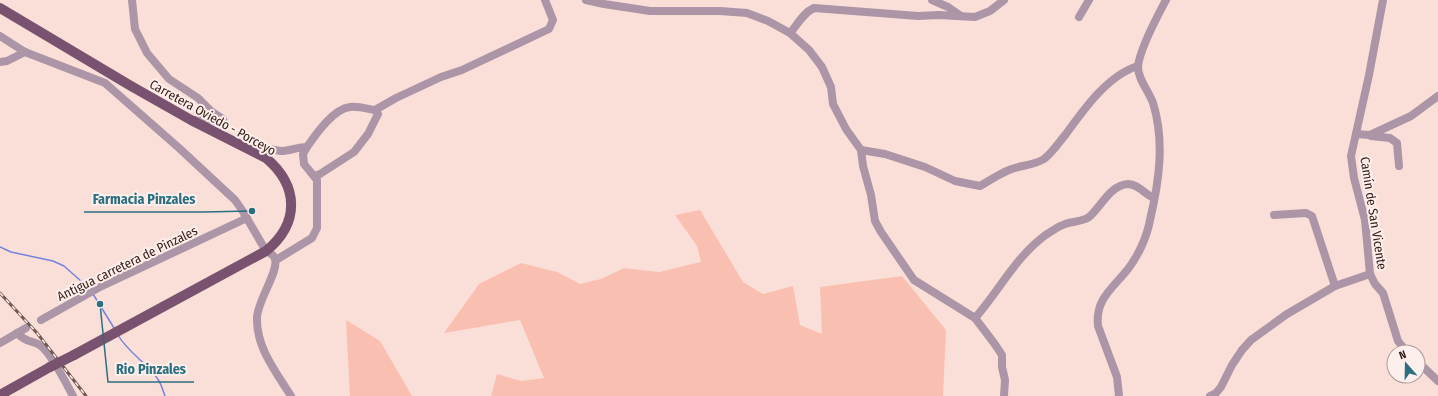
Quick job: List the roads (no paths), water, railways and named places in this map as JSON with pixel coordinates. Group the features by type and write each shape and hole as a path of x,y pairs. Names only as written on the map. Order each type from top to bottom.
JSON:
{"main road":[{"name":"Carretera Oviedo - Porceyo","path":"0,8 193,121 266,158 276,166 287,182 292,203 289,223 276,243 266,251 50,367 5,394"}],"street":[{"path":"132,0 135,30 147,53 169,79 198,98 211,111 223,119 224,123 202,118 193,121"},
{"path":"276,260 312,238 317,228 316,180 304,164 303,154 317,132 339,111 350,107 375,110 441,76 462,70 549,29 553,20 545,0 550,0"},
{"path":"586,0 650,11 720,11 747,13 768,21 790,33 809,50 822,67 831,87 833,104 846,129 861,150 863,166 876,221 881,232 914,280 975,318 1002,355 1002,367 1005,380 1004,396"},
{"path":"932,0 948,7 962,17"},
{"path":"790,33 806,12 814,8 918,16 939,15 975,17 990,11 1004,0"},
{"path":"1079,17 1089,0"},
{"path":"1119,396 1117,377 1098,326 1097,318 1100,304 1105,296 1128,269 1136,257 1150,221 1159,168 1159,136 1153,103 1140,76 1138,66 1143,49 1166,0"},
{"name":"Camín de San Vicente","path":"1383,0 1369,75 1351,156 1354,178 1365,220 1370,274 1375,284 1383,293 1398,341 1400,344"},
{"path":"0,36 25,52 95,79 110,87 235,200 266,251 272,254 276,260 274,273 259,305 257,318 258,330 266,357 291,396"},
{"path":"0,62 7,61 25,52"},
{"path":"861,150 885,154 925,167 955,180 980,186 1009,170 1029,166 1043,159 1055,147 1088,105 1110,83 1129,69 1138,66"},
{"path":"1370,135 1411,116 1438,96"},
{"path":"314,176 320,174 354,152 368,134 378,114 375,110"},
{"path":"1356,134 1390,138 1394,140 1397,143 1399,166"},
{"path":"242,145 251,143 283,151 307,147"},
{"path":"975,318 988,303 1007,275 1046,234 1065,224 1080,221 1088,217 1115,189 1122,185 1130,184 1154,198"},
{"path":"1274,215 1306,213 1312,216 1335,286"},
{"name":"Antigua carretera de Pinzales","path":"41,320 98,288 247,218"},
{"path":"1210,396 1216,393 1221,387 1232,365 1251,340 1287,314 1335,286 1370,274"},
{"path":"0,343 26,328"},
{"path":"17,334 25,340 39,344 44,348 58,368 73,396"},
{"path":"1426,370 1438,381"}],"waterway":[{"path":"0,247 11,252 53,261 64,266 90,289"},
{"path":"93,294 114,328"},
{"path":"118,335 127,347 155,375 165,396"}],"railway":[{"path":"0,293 37,333 86,396"}],"place":[{"name":"Farmacia Pinzales","path":"252,211"},
{"name":"Rio Pinzales","path":"100,304"}]}
